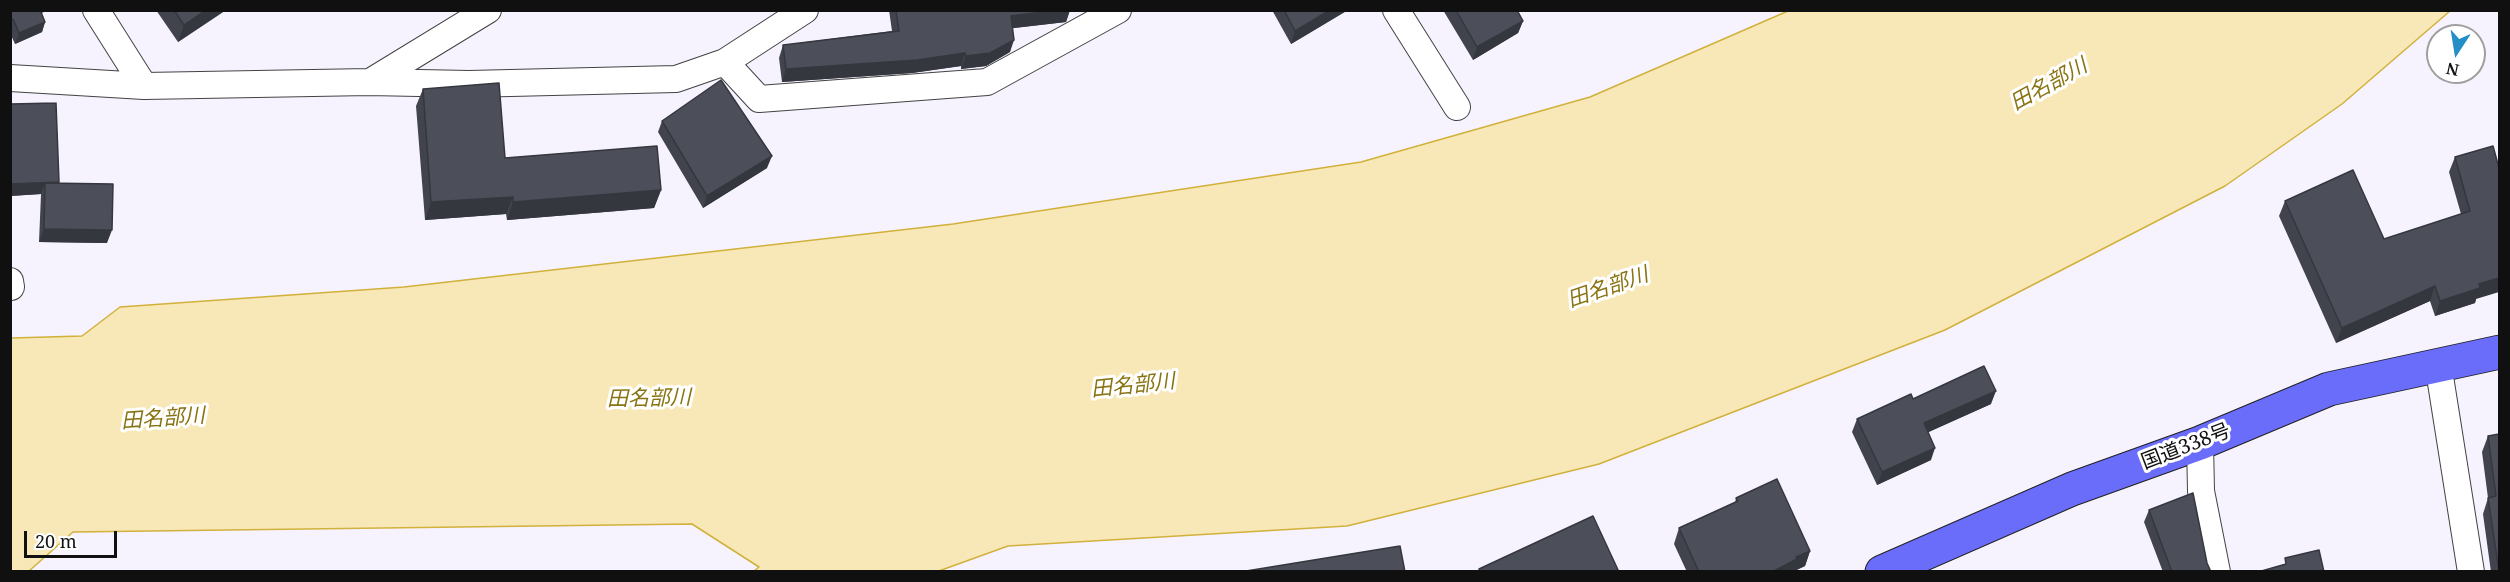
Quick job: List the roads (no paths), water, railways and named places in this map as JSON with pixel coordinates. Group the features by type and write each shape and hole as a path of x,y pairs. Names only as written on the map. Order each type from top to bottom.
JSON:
{"highway":[{"name":"国道338号","path":"1882,572 2072,489 2200,443 2329,389 2499,352"}],"street":[{"path":"96,10 144,86"},
{"path":"369,82 488,10"},
{"path":"10,78 144,86 369,82 469,84 676,79 725,62 805,10"},
{"path":"725,62 759,99 987,82 1119,10"},
{"path":"1396,10 1457,107"},
{"path":"10,281 11,287"},
{"path":"2438,364 2471,572"},
{"path":"2200,443 2201,491 2217,572"}],"water":[{"name":"田名部川","path":"1788,11 2450,11 2435,24 2426,24 2426,32 2342,104 2225,186 1945,330 1599,464 1347,526 1008,546 936,572 754,571 759,567 692,524 73,532 29,571 11,571 11,338 82,336 120,307 404,287 953,224 1361,162 1590,97"}]}
